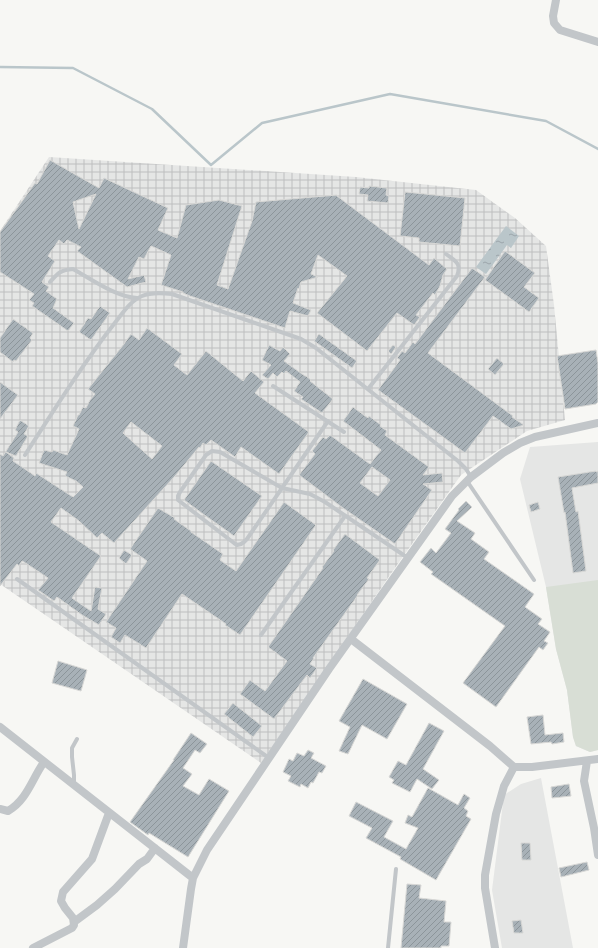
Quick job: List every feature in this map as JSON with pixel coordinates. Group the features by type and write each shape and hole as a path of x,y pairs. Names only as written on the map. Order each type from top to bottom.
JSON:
{"street":[{"path":"556,0 553,16 554,24 560,30 598,42"},
{"path":"183,948 193,878 207,850 329,669 452,496 469,478 503,453 520,443 535,437 598,423"},
{"path":"351,639 490,746 514,767 532,767 587,761 598,758"},
{"path":"0,727 193,878"},
{"path":"587,761 584,781 596,827 598,855"},
{"path":"0,809 8,811 16,806 44,762"},
{"path":"495,948 485,888 485,875 496,814 504,786 514,767"},
{"path":"74,922 73,918 61,901 63,892 92,859 109,813"},
{"path":"33,948 72,928 74,922 115,889 139,864 147,859 155,848"}],"lane":[{"path":"368,389 457,276 459,270 458,263 446,254"},
{"path":"50,282 58,273 64,270 73,269 120,295 130,298 137,298"},
{"path":"25,455 72,381 131,302 142,295 156,293 172,294 301,339 316,348 368,389 466,469 469,478 534,580"},
{"path":"273,386 344,432"},
{"path":"328,421 282,488 250,535 241,544 234,543 178,500 180,492 206,456 212,451 220,452 282,488 310,494 408,558"},
{"path":"261,635 345,516"},
{"path":"17,579 270,758"},
{"path":"74,785 72,748 77,739"},
{"path":"388,948 396,869"}],"shaded area":[{"path":"49,157 356,177 476,190 515,218 546,246 554,305 565,420 527,431 461,475 390,575 261,763 0,584 0,231"},
{"path":"598,442 598,750 590,752 576,746 573,737 567,690 556,649 546,587 520,479 530,447"},
{"path":"598,580 598,750 590,752 576,746 573,737 567,690 556,649 546,587"},
{"path":"541,778 573,948 502,948 492,890 504,795 521,784"}],"water":[{"path":"506,226 519,236 511,248 507,245 486,274 476,267"}],"building":[{"path":"50,160 99,188 104,178 168,208 158,230 177,238 186,205 219,200 242,206 217,285 228,289 252,221 256,202 337,195 429,265 434,258 447,269 435,295 433,293 416,315 420,317 414,325 397,313 367,351 317,313 347,276 318,255 311,274 318,277 301,282 293,303 311,310 308,316 290,311 285,328 161,285 171,255 151,246 144,259 139,257 128,279 144,275 146,282 127,287 77,251 81,247 67,240 64,244 59,240 48,256 55,261 42,282 49,287 46,291 57,299 53,308 74,323 68,331 32,306 34,303 29,300 34,294 0,272 0,232 35,183 37,184","holes":["96,194 79,229 73,202"]},
{"path":"369,186 387,188 386,195 389,196 388,203 367,201 368,195 359,194 360,187 369,188"},
{"path":"405,192 465,198 460,246 419,242 419,238 400,236"},
{"path":"505,251 535,273 524,287 539,298 529,312 485,280"},
{"path":"472,268 485,277 428,353 524,425 511,429 493,416 465,453 378,390 400,360 397,358 402,351 405,353 413,342 415,344"},
{"path":"100,306 110,313 91,340 79,332 88,318 91,319"},
{"path":"13,319 33,333 30,338 32,340 16,361 14,360 13,362 0,352 0,338"},
{"path":"147,328 182,354 174,365 187,375 206,351 243,381 251,371 264,382 255,393 309,432 279,474 241,447 235,457 211,440 206,445 203,443 114,543 102,533 97,538 79,521 61,508 51,522 101,556 72,598 91,611 95,587 102,588 98,609 106,614 99,625 57,597 54,601 38,590 48,578 22,561 19,566 17,564 0,586 0,454 3,456 18,432 15,430 20,420 29,426 24,434 28,436 16,456 6,452 14,458 13,461 35,476 36,473 73,497 83,487 76,481 65,476 67,472 39,463 44,450 52,452 53,450 67,455 79,429 73,426 78,415 83,407 86,408 95,394 88,389 131,334 139,340","holes":["131,422 162,446 152,459 123,433"]},
{"path":"319,334 357,361 352,368 314,341"},
{"path":"269,345 280,351 283,347 290,354 284,361 306,376 311,380 310,381 333,399 322,413 301,399 303,397 294,391 300,382 286,371 284,374 282,372 277,377 273,373 268,379 262,375 271,365 262,360"},
{"path":"393,345 396,347 391,354 388,351"},
{"path":"596,350 598,363 598,402 596,404 565,409 557,356"},
{"path":"497,358 504,364 495,375 488,369"},
{"path":"0,382 18,395 0,419"},
{"path":"353,407 381,425 380,426 387,431 385,435 429,467 423,475 442,473 443,482 423,484 432,490 395,544 299,475 315,454 312,451 323,437 326,439 330,435 370,464 381,450 343,421","holes":["372,467 390,480 378,496 360,483"]},
{"path":"211,461 262,496 234,536 184,500"},
{"path":"598,471 598,483 572,488 576,512 578,511 586,571 573,573 565,512 564,513 558,477"},
{"path":"466,501 472,507 457,521 475,533 471,539 489,552 484,559 534,594 525,607 542,619 538,624 550,632 544,641 548,643 543,650 539,647 496,707 463,683 505,626 431,574 433,572 420,562 431,548 436,553 451,533 445,529 459,510 458,509"},
{"path":"284,502 316,525 240,635 182,594 146,648 125,635 120,643 111,637 116,628 106,622 147,561 130,549 158,508 175,518 174,519 191,532 223,554 220,560 236,571"},
{"path":"538,502 540,509 531,512 529,505"},
{"path":"345,534 380,560 367,578 369,579 313,658 310,664 317,668 310,678 307,675 274,719 240,694 250,680 265,691 287,661 268,647"},
{"path":"124,550 132,555 126,564 119,558"},
{"path":"58,661 87,670 81,691 52,683"},
{"path":"363,679 407,704 387,739 362,725 348,754 339,751 350,727 339,721"},
{"path":"233,703 262,726 253,737 224,714"},
{"path":"543,715 545,735 563,733 564,742 552,744 551,742 531,744 527,717"},
{"path":"429,723 444,731 423,769 439,780 432,789 417,779 410,792 392,783 394,780 389,777 398,761 406,765"},
{"path":"191,733 207,744 200,753 195,750 183,768 192,774 183,786 199,795 209,779 229,791 188,857 149,833 148,835 130,822 174,760"},
{"path":"308,750 314,753 311,758 326,766 322,773 319,772 313,783 311,782 308,788 301,784 300,787 288,781 291,776 283,772 289,759 293,761 297,753 304,756"},
{"path":"569,784 571,796 552,798 551,787"},
{"path":"428,788 458,805 464,794 470,798 464,808 468,811 466,816 471,819 436,880 400,859 401,857 366,838 372,828 349,816 356,802 393,821 384,837 406,849 418,828 405,823 408,815 412,817"},
{"path":"521,843 530,843 531,860 522,860"},
{"path":"587,862 589,870 561,877 559,868"},
{"path":"407,884 421,885 419,898 446,901 444,922 451,922 449,946 441,946 441,948 401,948"},
{"path":"521,920 523,933 514,933 512,921"}],"waterway":[{"path":"0,67 73,68 152,109 211,165 262,123 390,94 546,121 598,149"}]}
